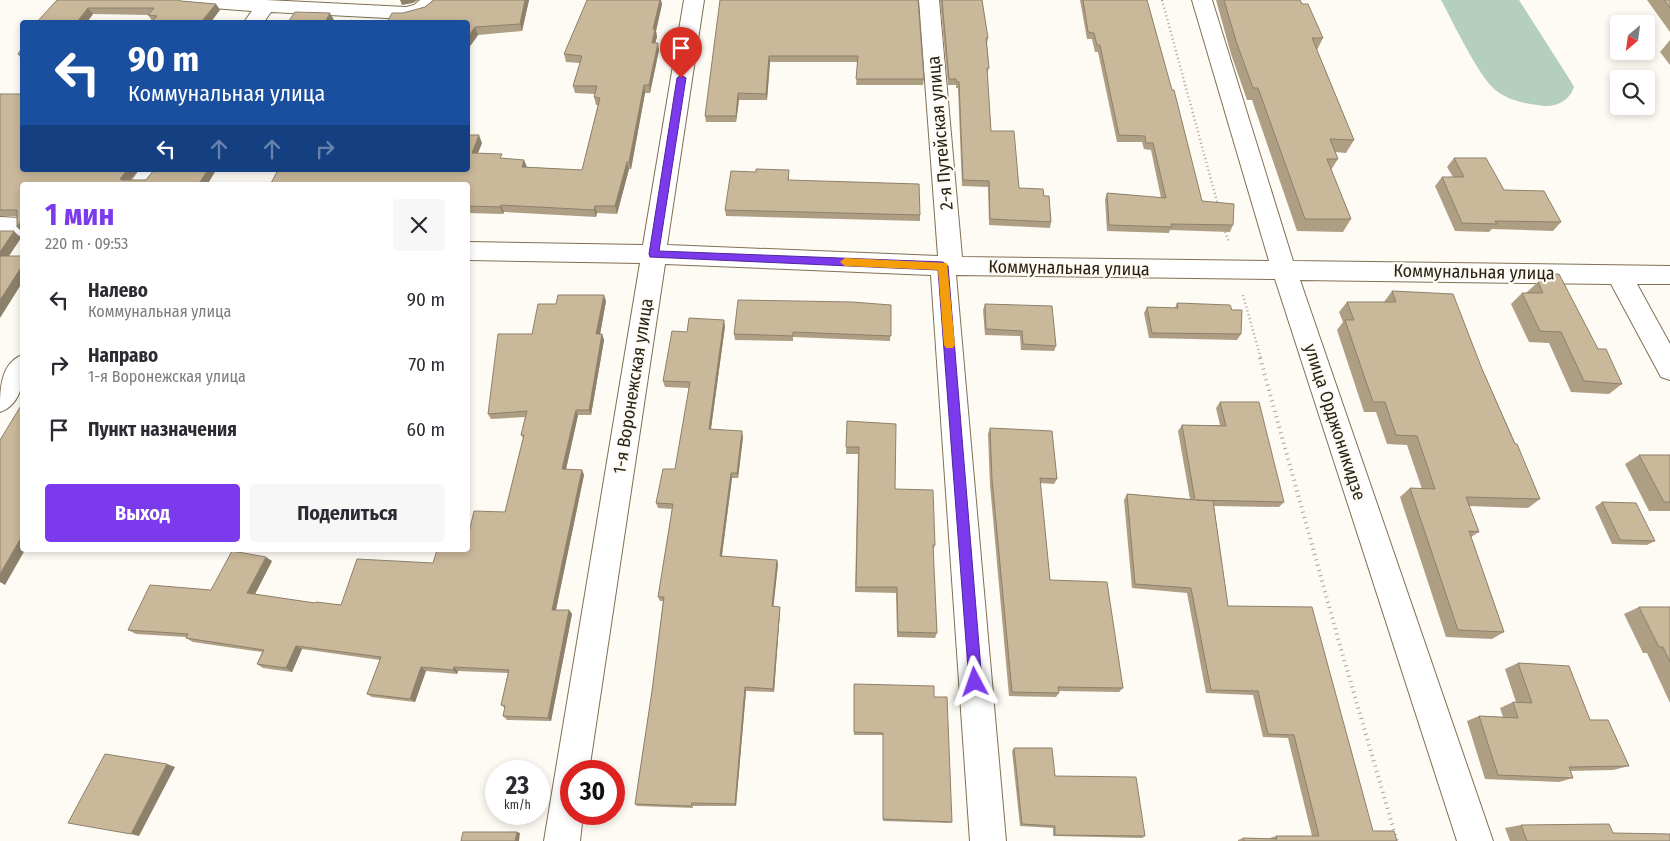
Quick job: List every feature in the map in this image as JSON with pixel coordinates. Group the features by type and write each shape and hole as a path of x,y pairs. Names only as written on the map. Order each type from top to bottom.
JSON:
{"street":[{"path":"186,0 406,13 421,9 432,0"},
{"name":"1-я Воронежская улица","path":"574,760 694,0"},
{"name":"2-я Путейская улица","path":"929,0 988,841"},
{"name":"улица Орджоникидзе","path":"1202,0 1284,270 1475,841"},
{"path":"256,20 266,6"},
{"path":"0,226 20,227"},
{"name":"Коммунальная улица","path":"470,251 654,254 947,266 1670,275"},
{"path":"1618,274 1670,369"},
{"path":"0,401 20,369"},
{"path":"562,841 564,825"}],"path":[{"path":"1162,0 1220,212"},
{"path":"1223,222 1396,841"}],"green space":[{"path":"1441,0 1519,0 1574,87 1572,92 1562,102 1549,106 1518,101 1499,93 1480,71"}],"building":[{"path":"57,0 178,0 216,4 203,20 154,20 157,16 148,15 154,8 88,8 79,20 39,20"},
{"path":"434,0 525,0 520,24 475,27 470,34 470,20 388,20 392,13 403,13 425,7"},
{"path":"587,0 660,0 653,29 655,29 652,43 658,43 649,85 644,85 629,162 627,162 615,206 595,206 594,210 501,205 500,207 470,206 470,182 272,182 277,172 470,172 470,135 479,135 472,153 502,154 500,158 524,160 522,167 582,170 600,98 594,97 597,86 573,86 582,56 564,54"},
{"path":"720,0 918,0 924,79 856,79 858,56 769,56 766,94 738,93 736,116 705,116"},
{"path":"942,0 982,0 988,38 986,38 991,131 1014,131 1019,188 1043,189 1044,196 1049,196 1051,222 990,219 989,181 963,180 959,82 956,79 949,79"},
{"path":"1083,0 1147,0 1172,90 1174,90 1202,201 1234,204 1233,225 1171,224 1172,227 1109,225 1107,193 1166,198 1153,143 1146,143 1145,136 1119,135 1100,45 1097,45 1094,33 1088,32"},
{"path":"1224,0 1300,0 1302,4 1308,4 1323,38 1312,38 1354,140 1330,139 1338,159 1327,159 1351,219 1305,219 1258,88 1253,88"},
{"path":"1664,0 1670,0 1670,8"},
{"path":"295,12 330,13 326,20 289,20"},
{"path":"0,94 20,94 20,172 125,172 120,179 146,180 152,172 207,172 200,182 20,182 20,222 17,227 17,210 0,210"},
{"path":"1454,158 1486,158 1504,190 1544,191 1561,222 1495,221 1497,224 1462,223 1442,177 1464,177"},
{"path":"756,169 789,170 788,180 919,184 920,215 725,210 731,171 756,172"},
{"path":"0,231 14,231 0,252"},
{"path":"0,256 20,256 20,269 0,300"},
{"path":"1554,274 1559,274 1598,349 1606,349 1622,384 1584,381 1561,332 1540,331 1522,293 1543,293 1538,282"},
{"path":"1392,291 1453,294 1482,369 1540,499 1466,497 1479,532 1469,531 1504,632 1458,630 1410,488 1435,489 1417,436 1396,435 1385,402 1373,402 1345,320 1354,320 1347,302 1396,302"},
{"path":"558,295 604,295 596,334 602,334 589,410 576,410 562,469 582,470 552,610 569,610 548,718 503,716 505,706 501,705 509,670 454,667 453,670 421,667 410,699 367,694 381,657 296,646 286,668 257,664 264,650 186,638 188,634 128,630 150,585 211,590 231,552 266,557 247,593 341,605 357,559 433,563 436,552 470,552 470,528 474,511 505,512 524,435 521,435 527,411 488,414 498,334 532,334 538,304 556,304"},
{"path":"738,300 852,302 891,305 891,336 793,332 793,336 734,334"},
{"path":"1177,303 1230,305 1232,310 1242,310 1241,334 1152,333 1147,307 1178,308"},
{"path":"985,304 1052,306 1056,346 1023,344 1022,331 986,329"},
{"path":"689,318 724,320 709,429 742,431 737,473 731,473 720,556 777,560 772,606 780,607 773,689 745,687 735,804 692,803 691,806 635,804 664,597 658,597 673,504 656,503 663,469 675,469 690,382 663,381 672,331 687,332"},
{"path":"1220,402 1259,402 1284,502 1196,500 1213,501 1228,606 1312,607 1373,831 1394,831 1397,841 1244,841 1243,838 1277,839 1276,836 1319,836 1294,735 1268,734 1258,691 1211,690 1191,588 1135,584 1127,494 1195,500 1182,425 1226,426"},
{"path":"20,407 20,539 0,574 0,440"},
{"path":"847,421 896,424 895,489 933,490 935,545 933,545 937,633 898,632 897,587 856,587 859,447 846,447"},
{"path":"990,428 1052,431 1057,479 1040,478 1050,580 1107,582 1123,688 1058,687 1059,693 1012,692 992,479"},
{"path":"1639,455 1670,455 1670,502 1664,502"},
{"path":"1602,502 1636,503 1655,541 1620,540"},
{"path":"1639,607 1670,607 1670,662 1663,647 1659,647"},
{"path":"1518,663 1569,666 1590,720 1608,720 1629,766 1569,767 1573,778 1498,775 1479,716 1518,718 1513,702 1532,703"},
{"path":"854,684 934,686 934,697 947,697 952,822 883,819 883,733 854,732"},
{"path":"1014,748 1052,748 1055,776 1136,777 1145,836 1055,835 1055,826 1022,824"},
{"path":"105,754 167,764 131,834 68,823"},
{"path":"1609,824 1613,833 1670,834 1670,841 1527,841 1521,825"},
{"path":"463,832 517,832 515,841 461,841"}],"slow traffic":[{"path":"845,262 943,266 949,345"}],"route":[{"path":"681,78 654,254 943,266 975,682"}]}
